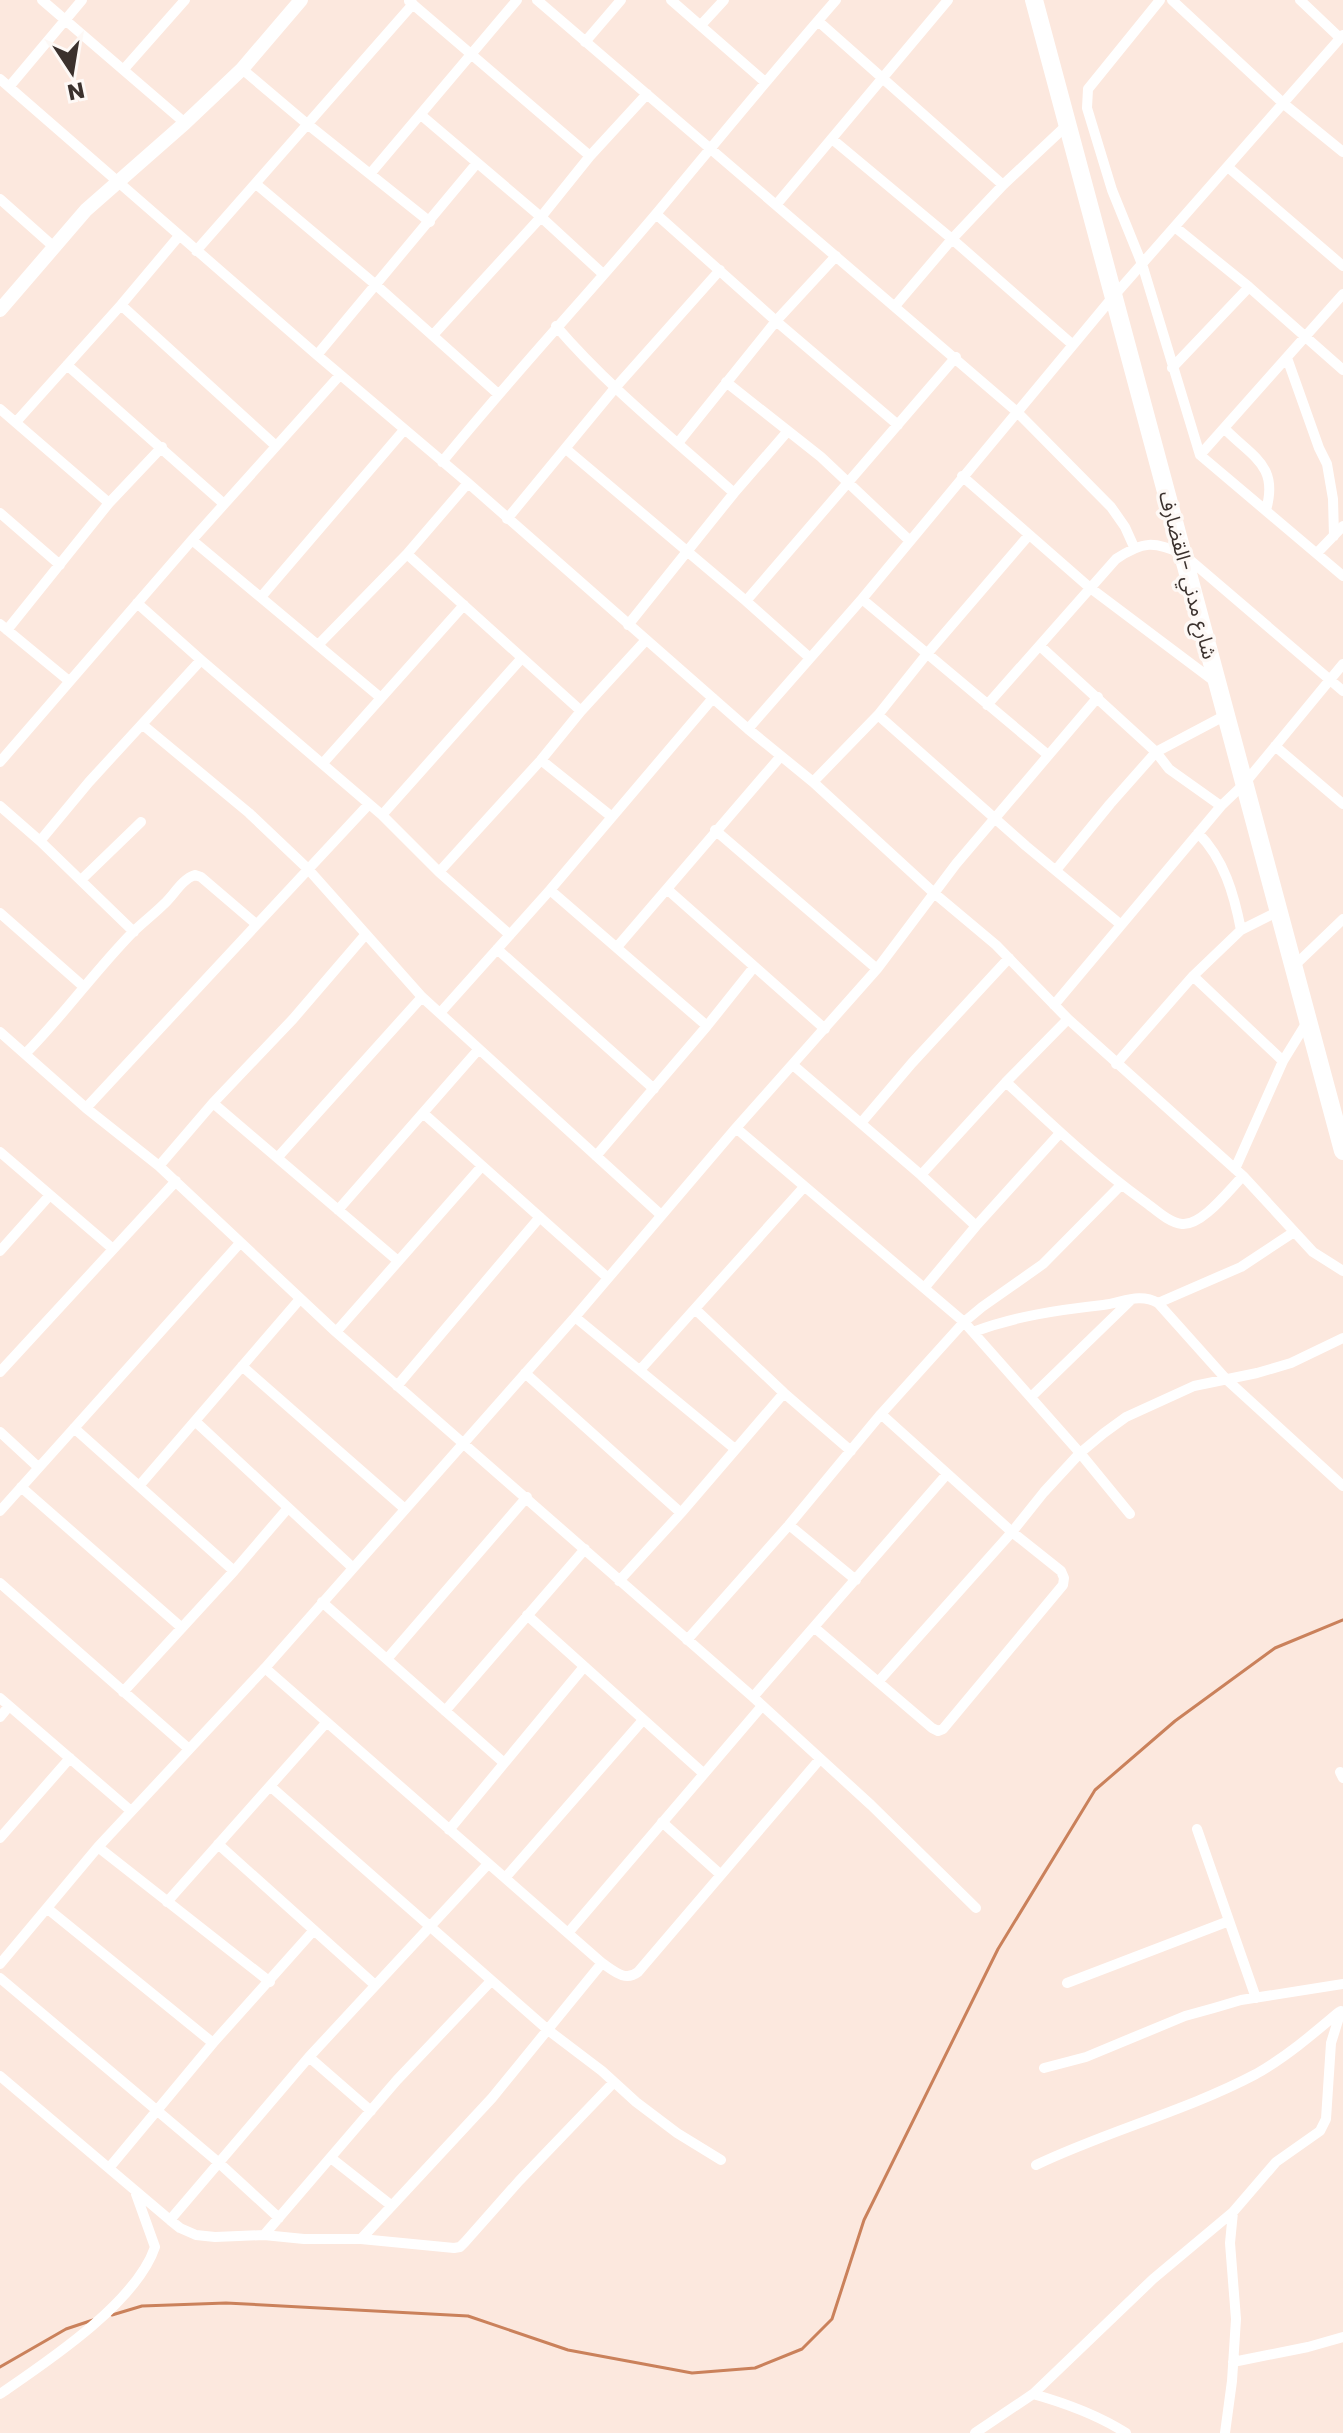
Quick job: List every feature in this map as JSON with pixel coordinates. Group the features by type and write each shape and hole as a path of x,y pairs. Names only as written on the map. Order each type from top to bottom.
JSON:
{"highway":[{"name":"شارع مدني -القضارف","path":"1034,0 1343,1151"}],"street":[{"path":"42,0 185,123"},
{"path":"9,87 82,0"},
{"path":"124,69 185,0"},
{"path":"370,174 517,0"},
{"path":"537,0 1016,411 1111,507 1134,547"},
{"path":"585,42 621,0"},
{"path":"671,0 765,82"},
{"path":"701,25 724,0"},
{"path":"442,462 497,393 656,214 836,0"},
{"path":"776,205 948,0"},
{"path":"1160,0 1088,89 1087,108 1112,190 1142,264 1200,455 1343,576"},
{"path":"1172,0 1284,104 1343,152"},
{"path":"748,729 862,599 1112,298 1342,36 1300,0"},
{"path":"196,251 410,2 590,156"},
{"path":"1,307 86,210 242,69 293,3"},
{"path":"818,21 1003,185"},
{"path":"242,69 430,222"},
{"path":"0,79 748,729 813,782 934,893 996,945 1116,1064 1239,1172 1313,1252 1343,1271"},
{"path":"433,335 541,217 590,156 647,94"},
{"path":"421,115 603,274"},
{"path":"895,306 1003,185 1067,125"},
{"path":"832,139 1073,345"},
{"path":"317,355 477,163"},
{"path":"1229,168 1343,266"},
{"path":"256,184 497,393"},
{"path":"0,199 54,247"},
{"path":"656,214 898,425"},
{"path":"1175,227 1343,370"},
{"path":"16,422 179,236"},
{"path":"678,443 776,321 836,256"},
{"path":"507,519 615,388 720,270"},
{"path":"1172,368 1249,287"},
{"path":"1200,455 1343,294"},
{"path":"121,305 276,446"},
{"path":"556,326 582,357 615,388 734,493"},
{"path":"746,601 956,357"},
{"path":"1287,358 1327,464 1333,499 1334,536"},
{"path":"67,365 224,504"},
{"path":"0,762 340,375"},
{"path":"726,382 821,457 910,541"},
{"path":"0,409 109,503"},
{"path":"1225,429 1259,460 1267,472 1269,498 1266,510"},
{"path":"261,597 404,430"},
{"path":"628,625 787,432"},
{"path":"69,681 4,627 60,565 109,503 162,447"},
{"path":"566,449 810,658"},
{"path":"962,476 1089,587 1216,682"},
{"path":"319,644 407,554 468,483"},
{"path":"0,513 60,565"},
{"path":"1317,553 1343,526"},
{"path":"813,782 878,715 1029,535"},
{"path":"192,540 381,698"},
{"path":"987,705 1116,559 1134,547 1148,544 1162,545 1183,554 1343,691"},
{"path":"407,554 581,711"},
{"path":"862,599 1048,755"},
{"path":"137,603 382,815 439,872 510,935"},
{"path":"323,763 464,605"},
{"path":"439,872 646,640"},
{"path":"1040,646 1156,752 1169,769 1221,806"},
{"path":"382,815 521,659"},
{"path":"40,841 89,782 201,660"},
{"path":"1054,1005 1343,664"},
{"path":"0,1964 98,1847 265,1668 877,969 956,864 1098,697"},
{"path":"440,1013 550,890 713,698"},
{"path":"878,715 1120,924"},
{"path":"1056,870 1156,752 1226,715"},
{"path":"143,725 249,813 308,869 422,997 661,1215"},
{"path":"1275,746 1343,804"},
{"path":"617,947 781,756"},
{"path":"541,760 612,817"},
{"path":"86,1108 369,804"},
{"path":"0,806 134,932"},
{"path":"81,880 141,822"},
{"path":"715,830 877,969"},
{"path":"1198,833 1217,855 1241,930"},
{"path":"25,1054 134,932 189,877 201,877 256,924"},
{"path":"550,890 707,1026"},
{"path":"668,890 825,1029"},
{"path":"1116,1064 1193,976 1241,930 1279,911"},
{"path":"0,913 84,987"},
{"path":"1293,967 1343,919"},
{"path":"159,1166 366,934"},
{"path":"497,949 654,1089"},
{"path":"861,1123 922,1051 1009,958"},
{"path":"596,1156 754,967"},
{"path":"1193,976 1283,1061"},
{"path":"278,1157 422,997"},
{"path":"921,1175 1068,1019"},
{"path":"1006,1082 1121,1185 1169,1219 1181,1224 1194,1222 1205,1214 1239,1172 1283,1061 1307,1022"},
{"path":"0,1032 86,1108 176,1181 336,1332 753,1697 976,1908"},
{"path":"338,1210 478,1050"},
{"path":"793,1065 976,1226"},
{"path":"213,1103 398,1261"},
{"path":"423,1113 608,1278"},
{"path":"736,1128 964,1322 1130,1514"},
{"path":"925,1287 1060,1133"},
{"path":"0,1152 113,1249"},
{"path":"336,1332 482,1166"},
{"path":"0,1372 176,1181"},
{"path":"687,1640 964,1322 1043,1264 1121,1185"},
{"path":"640,1370 804,1187"},
{"path":"0,1251 50,1195"},
{"path":"397,1386 540,1217"},
{"path":"1158,1303 1241,1267 1294,1232"},
{"path":"0,1511 240,1243"},
{"path":"973,1332 1007,1320 1075,1307 1106,1305 1134,1298 1151,1299 1226,1379 1343,1486"},
{"path":"1031,1397 1134,1298"},
{"path":"139,1486 300,1299"},
{"path":"695,1309 851,1451"},
{"path":"575,1317 735,1449"},
{"path":"878,1682 1080,1453 1126,1417 1194,1386 1291,1363 1343,1338"},
{"path":"242,1366 405,1509"},
{"path":"525,1373 681,1513"},
{"path":"619,1581 784,1393"},
{"path":"815,1628 938,1731 943,1729 1063,1585 1061,1571 1012,1532 881,1414"},
{"path":"196,1422 352,1567"},
{"path":"74,1428 234,1571"},
{"path":"0,1432 38,1467"},
{"path":"753,1697 947,1474"},
{"path":"21,1487 182,1628"},
{"path":"387,1659 527,1497"},
{"path":"123,1692 288,1508"},
{"path":"789,1525 856,1580"},
{"path":"445,1711 585,1549"},
{"path":"2,1590 189,1749"},
{"path":"322,1602 503,1762"},
{"path":"527,1615 703,1773"},
{"path":"265,1668 620,1976 633,1976 820,1759"},
{"path":"449,1830 583,1668"},
{"path":"0,1698 131,1811"},
{"path":"0,1717 9,1706"},
{"path":"568,1933 762,1706"},
{"path":"505,1878 643,1720"},
{"path":"167,1902 326,1723"},
{"path":"0,1838 70,1758"},
{"path":"270,1786 548,2030 677,2133 721,2160"},
{"path":"662,1822 721,1875"},
{"path":"1197,1829 1256,1998"},
{"path":"218,1844 375,1985"},
{"path":"98,1847 270,1982"},
{"path":"170,2220 309,2057 488,1864"},
{"path":"48,1909 213,2043"},
{"path":"1067,1983 1229,1921"},
{"path":"109,2168 213,2043 314,1930"},
{"path":"361,2239 492,2098 602,1963"},
{"path":"0,1978 218,2162 279,2218"},
{"path":"264,2235 408,2068 491,1981"},
{"path":"1044,2068 1098,2053 1185,2016 1241,2000 1343,1984"},
{"path":"1036,2165 1075,2146 1190,2103 1256,2073 1284,2056 1342,2009"},
{"path":"975,2433 1033,2394 1153,2279 1233,2212 1276,2162 1324,2126 1331,2043 1342,2009"},
{"path":"309,2057 371,2111"},
{"path":"0,2076 170,2220 196,2235 361,2239 460,2247 614,2082"},
{"path":"331,2158 392,2206"},
{"path":"0,2394 30,2374 104,2314 128,2292 143,2270 155,2247 136,2192"},
{"path":"1225,2433 1236,2319 1230,2243 1233,2212"},
{"path":"1233,2362 1343,2337"},
{"path":"1033,2394 1109,2422 1126,2433"}],"waterway":[{"path":"112,2315 142,2306 226,2303 468,2316 568,2350 692,2373 755,2368 802,2349 832,2319 864,2220 998,1949 1095,1790 1175,1721 1275,1648 1343,1620"},
{"path":"0,2367 66,2329 93,2320"}]}
